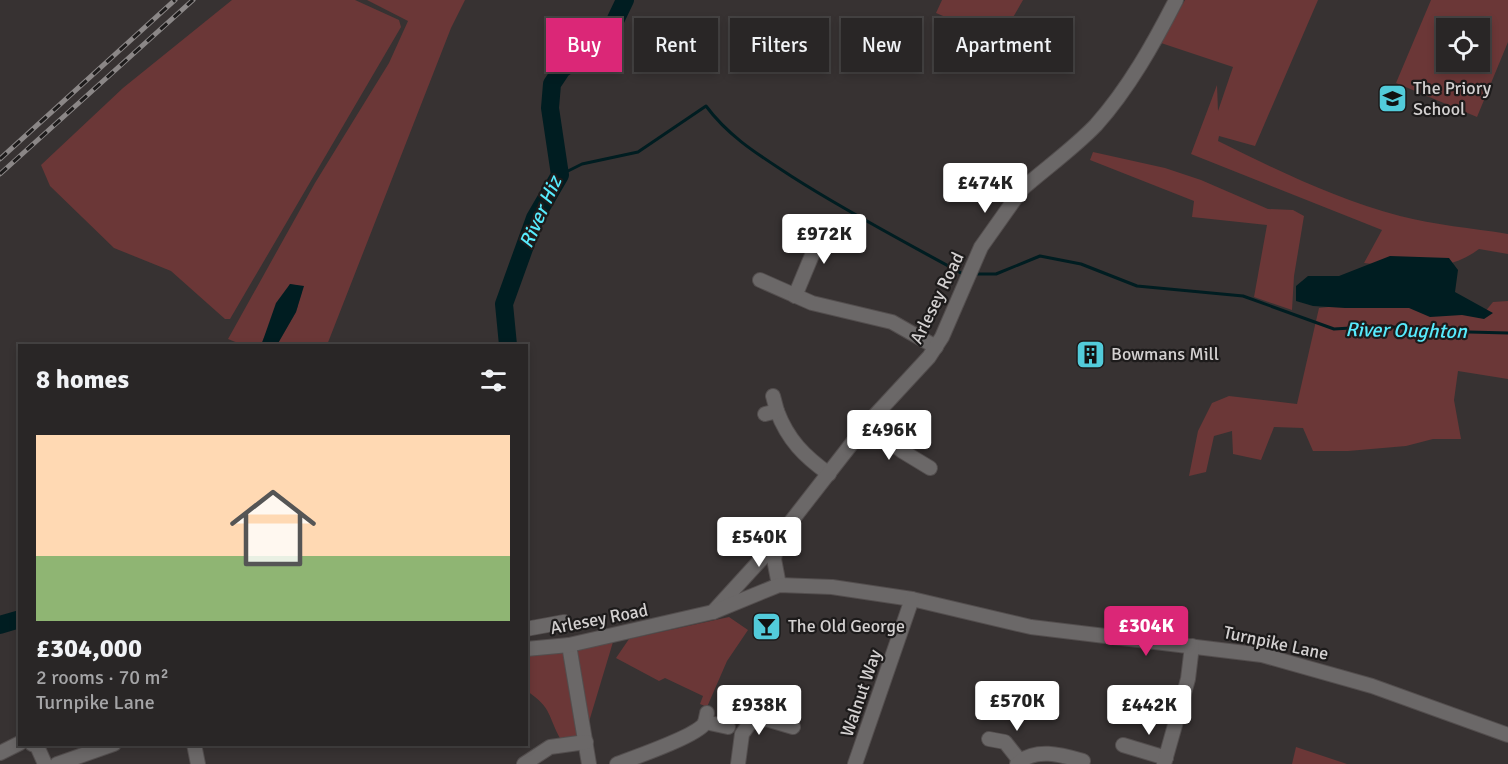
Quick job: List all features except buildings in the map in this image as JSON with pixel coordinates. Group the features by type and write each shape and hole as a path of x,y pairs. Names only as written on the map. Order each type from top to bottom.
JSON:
{"street":[{"name":"Arlesey Road","path":"713,612 765,555 775,548 783,532 867,424 936,347 981,247 1013,200 1094,127 1154,44 1176,0"},
{"path":"795,296 825,224"},
{"path":"760,280 795,296 892,322 936,347"},
{"path":"773,396 771,412 797,449 829,474"},
{"path":"867,424 902,451 930,468"},
{"path":"775,548 774,559 779,585"},
{"name":"Arlesey Road","path":"528,649 569,645 713,612 779,585"},
{"name":"Turnpike Lane","path":"779,585 832,587 912,599 1031,627 1231,650 1304,666 1438,708 1508,735"},
{"name":"Walnut Way","path":"855,764 912,599"},
{"path":"528,629 564,622"},
{"path":"569,645 590,764"},
{"path":"1124,745 1165,761 1188,679 1192,646"},
{"path":"617,764 667,744 706,718 728,727"},
{"path":"738,764 742,734 750,723 766,719 793,728"},
{"path":"989,739 1005,742 1019,763 1042,754 1083,761"},
{"path":"524,764 550,747 586,742"},
{"path":"0,753 18,744"},
{"path":"37,746 45,764"},
{"path":"57,764 108,746"},
{"path":"194,746 198,764"}],"shaded area":[{"path":"232,0 355,0 399,20 401,27 230,319 225,319 171,271 114,248 50,186 41,165 123,88"},
{"path":"367,0 465,0 451,28 327,344 278,344 296,312 303,287 290,284 262,342 265,344 240,344 228,339 315,183 389,63 408,21"},
{"path":"942,0 1023,0 1013,18 948,18 936,13"},
{"path":"1185,0 1318,0 1255,146 1219,136 1218,141 1307,183 1376,209 1426,222 1508,234 1508,254 1479,249 1452,263 1424,267 1364,263 1382,230 1191,154 1217,85 1218,111 1233,67 1161,43"},
{"path":"1431,0 1508,0 1508,42 1477,117 1396,83"},
{"path":"1093,152 1165,168 1201,180 1268,209 1293,210 1304,216 1294,276 1292,310 1254,297 1267,225 1192,217 1194,201 1090,160"},
{"path":"1392,300 1484,313 1493,302 1508,301 1508,379 1458,371 1454,400 1461,439 1433,439 1406,446 1348,451 1313,451 1303,428 1274,427 1261,460 1233,454 1232,431 1214,436 1206,472 1189,476 1198,431 1212,403 1229,396 1297,404 1319,308"},
{"path":"729,617 748,630 727,661 707,707 700,704 703,696 665,678 659,681 616,658 629,639"},
{"path":"613,642 582,738 561,740 545,708 528,692 528,655"},
{"path":"1296,747 1347,764 1292,764"}],"water":[{"path":"1390,256 1449,258 1458,270 1455,292 1493,313 1484,319 1462,315 1430,317 1409,308 1345,308 1313,306 1296,301 1296,286 1308,276 1339,276"},
{"path":"290,284 304,286 296,312 278,344 262,343 276,303"}],"waterway":[{"name":"River Hiz","path":"508,344 504,304 535,218 560,175 550,108 552,84 562,69 606,40 625,0"},
{"name":"River Oughton","path":"560,175 582,164 638,152 706,106 724,127 756,153 812,189 963,274"},
{"name":"River Oughton","path":"973,274 996,274 1040,256 1081,264 1137,286 1243,296 1334,329 1384,326 1430,331 1508,333"},
{"name":"River Hiz","path":"0,625 18,620"}],"railway":[{"path":"0,159 175,0"},
{"path":"0,174 193,0"}],"place":[{"name":"The Priory School","path":"1392,98"},
{"name":"Bowmans Mill","path":"1090,354"},
{"name":"The Old George","path":"767,626"}]}
